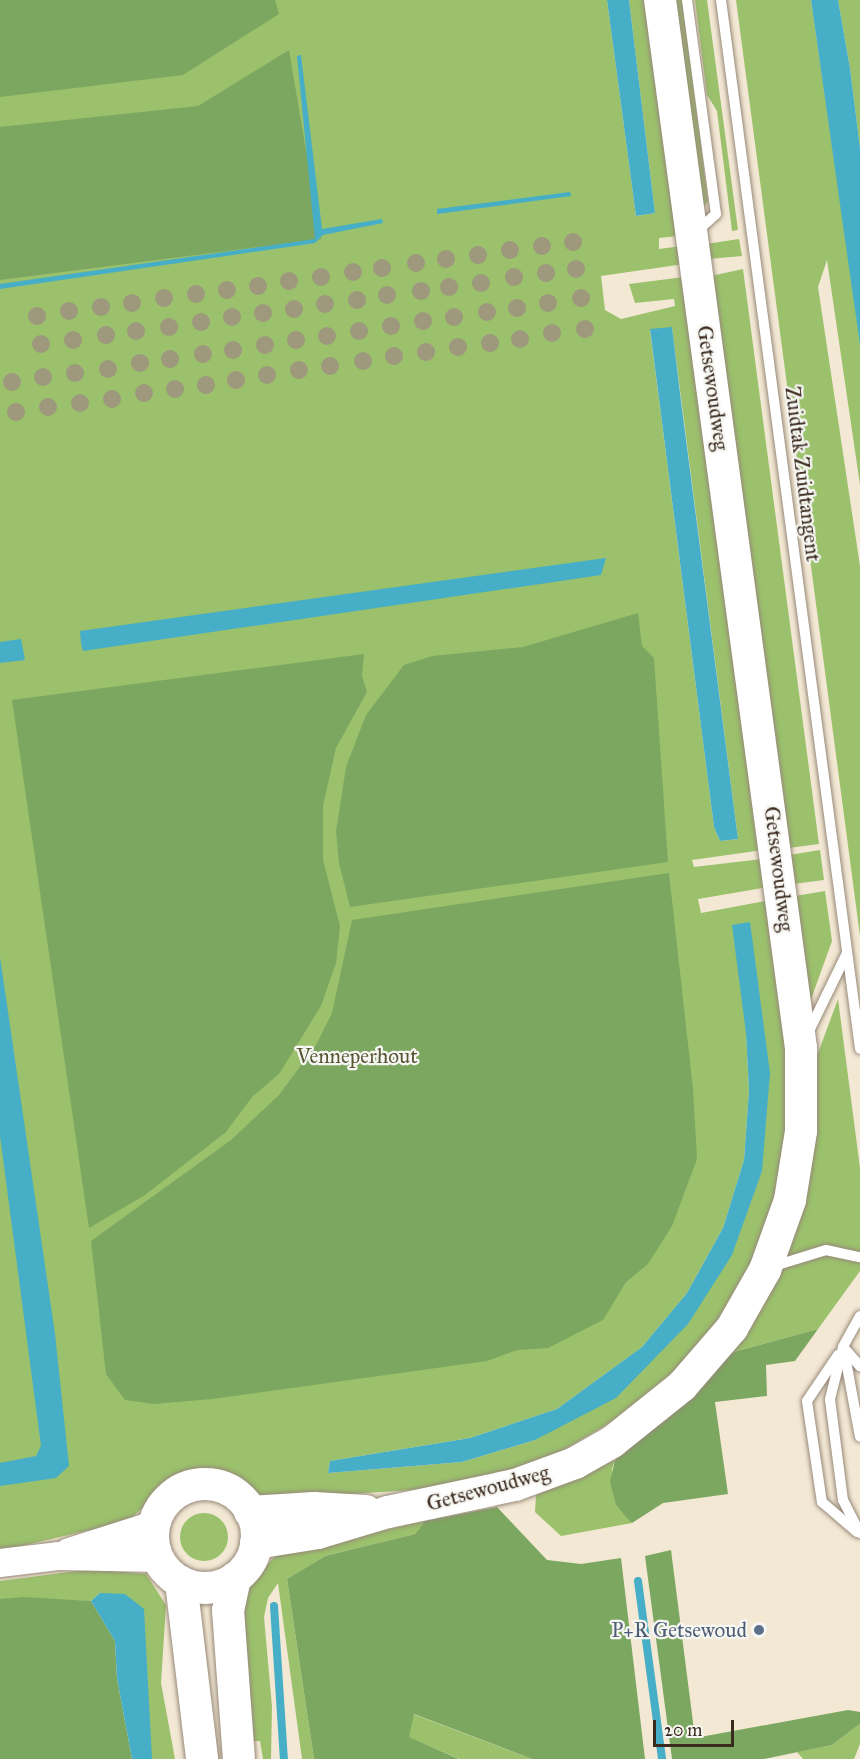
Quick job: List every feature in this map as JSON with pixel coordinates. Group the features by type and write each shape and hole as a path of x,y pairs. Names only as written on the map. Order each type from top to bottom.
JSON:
{"main road":[{"name":"Getsewoudweg","path":"256,1544 318,1533 388,1512 515,1485 574,1463 612,1442 652,1414 710,1356 741,1314 765,1270 783,1224 796,1173 802,1113 801,1048 660,0"},
{"path":"201,1484 231,1491 250,1512 256,1544 249,1562 235,1578 209,1588 181,1582 158,1558 154,1525 171,1497 201,1484"},
{"name":"Getsewoudweg","path":"250,1512 314,1508 388,1512"},
{"path":"235,1578 228,1610 239,1759"},
{"path":"181,1582 202,1759"}],"street":[{"path":"58,1556 154,1525"},
{"path":"0,1563 58,1556 158,1558"}],"lane":[{"path":"687,0 716,214 692,235"},
{"name":"Zuidtak Zuidtangent","path":"721,0 860,1049"},
{"path":"801,1048 847,952"},
{"path":"765,1270 826,1250 860,1257"},
{"path":"860,1316 843,1347 807,1401 822,1502 860,1534"},
{"path":"843,1347 860,1366"},
{"path":"843,1347 854,1390 860,1437"},
{"path":"843,1347 830,1399 843,1500 860,1534"}],"green space":[{"name":"Venneperhout","path":"0,0 607,0 636,216 655,213 629,0 647,0 678,236 659,238 659,249 682,246 684,264 601,276 605,310 621,319 675,306 674,299 635,303 629,284 684,277 763,850 692,860 694,867 762,859 768,887 698,899 701,913 770,900 787,1019 788,1142 763,1249 713,1333 645,1402 550,1458 461,1487 270,1499 210,1471 177,1477 128,1521 0,1551","holes":["672,328 738,839 720,841 714,827 650,330","746,1033 762,1171 688,1324 535,1440 462,1462 328,1473 330,1461 470,1438 557,1409 642,1347 687,1293 723,1228 744,1160 749,1091"]},
{"path":"0,0 275,0 279,14 183,75 0,97"},
{"path":"673,0 682,0 708,201 701,210"},
{"path":"695,0 707,0 738,230 732,231 717,111 707,95"},
{"path":"736,0 811,0 851,275 860,345 860,485 827,260 818,287 860,566 860,936"},
{"path":"838,0 860,0 860,148 850,68"},
{"path":"289,50 321,239 0,280 0,127 198,106"},
{"path":"739,239 742,256 709,259 706,244"},
{"path":"743,269 819,844 789,848 711,276"},
{"path":"638,613 642,646 654,658 668,862 350,907 339,863 336,832 346,767 366,715 404,665 432,656 523,647"},
{"path":"364,654 362,676 367,692 336,748 323,806 323,860 340,926 336,963 321,1006 279,1074 252,1097 226,1132 145,1195 89,1228 12,700"},
{"path":"820,850 824,880 793,884 789,855"},
{"path":"669,873 693,1089 697,1159 672,1226 648,1264 626,1282 603,1320 548,1348 517,1350 487,1361 212,1399 154,1404 125,1400 106,1374 91,1241 231,1140 279,1095 316,1045 332,1013 352,920"},
{"path":"825,891 832,941 810,1002 795,896"},
{"path":"838,999 860,1168 860,1271 818,1329 730,1353 783,1266 801,1216 814,1064"},
{"path":"818,1329 795,1361 766,1365 767,1396 715,1402 728,1494 663,1503 632,1523 616,1505 610,1482 615,1460 687,1403 730,1353"},
{"path":"615,1460 612,1469 616,1505 632,1523 561,1536 535,1512 536,1495"},
{"path":"497,1507 547,1560 581,1564 621,1558 645,1759 532,1759 414,1714 409,1737 459,1759 314,1759 287,1579 325,1556 415,1534 425,1521"},
{"path":"204,1513 221,1520 228,1537 221,1554 204,1561 187,1554 180,1537 187,1520"},
{"path":"425,1521 415,1534 325,1556 287,1579 314,1759 302,1759 278,1583 268,1598 264,1617 272,1707 271,1759 263,1759 260,1741 250,1741 238,1619 249,1584 277,1554"},
{"path":"671,1550 695,1738 848,1710 860,1712 860,1724 832,1745 764,1759 672,1759 645,1556"},
{"path":"92,1569 146,1574 166,1605 161,1683 175,1759 152,1759 100,1593 91,1601 0,1599 0,1581"},
{"path":"23,1597 91,1601 115,1641 117,1678 132,1759 0,1759 0,1599"},
{"path":"413,1714 532,1759 460,1759 408,1737"},
{"path":"860,1724 860,1744 854,1759 803,1759 797,1752 832,1745"}],"water":[{"path":"607,0 629,0 655,213 636,216"},
{"path":"811,0 838,0 850,68 860,148 860,345"},
{"path":"301,55 322,229 382,219 383,223 323,235 315,243 0,289 0,284 315,239 297,56"},
{"path":"570,192 571,196 437,214 437,209"},
{"path":"672,327 738,839 720,841 714,827 650,329"},
{"path":"606,558 601,575 83,651 81,644 80,631"},
{"path":"21,639 25,660 0,663 0,642"},
{"path":"750,922 770,1073 762,1171 732,1255 688,1324 616,1398 535,1440 462,1462 328,1473 330,1461 470,1438 557,1409 642,1347 687,1293 723,1228 744,1160 749,1091 746,1033 732,925"},
{"path":"0,957 55,1334 69,1466 56,1478 0,1486 0,1463 36,1456 41,1446 0,1136"},
{"path":"100,1593 125,1594 144,1609 152,1759 132,1759 117,1678 115,1641 91,1601"}],"waterway":[{"path":"638,1581 662,1759"},
{"path":"274,1606 284,1759"}],"place":[{"name":"P+R Getsewoud","path":"759,1630"}]}
